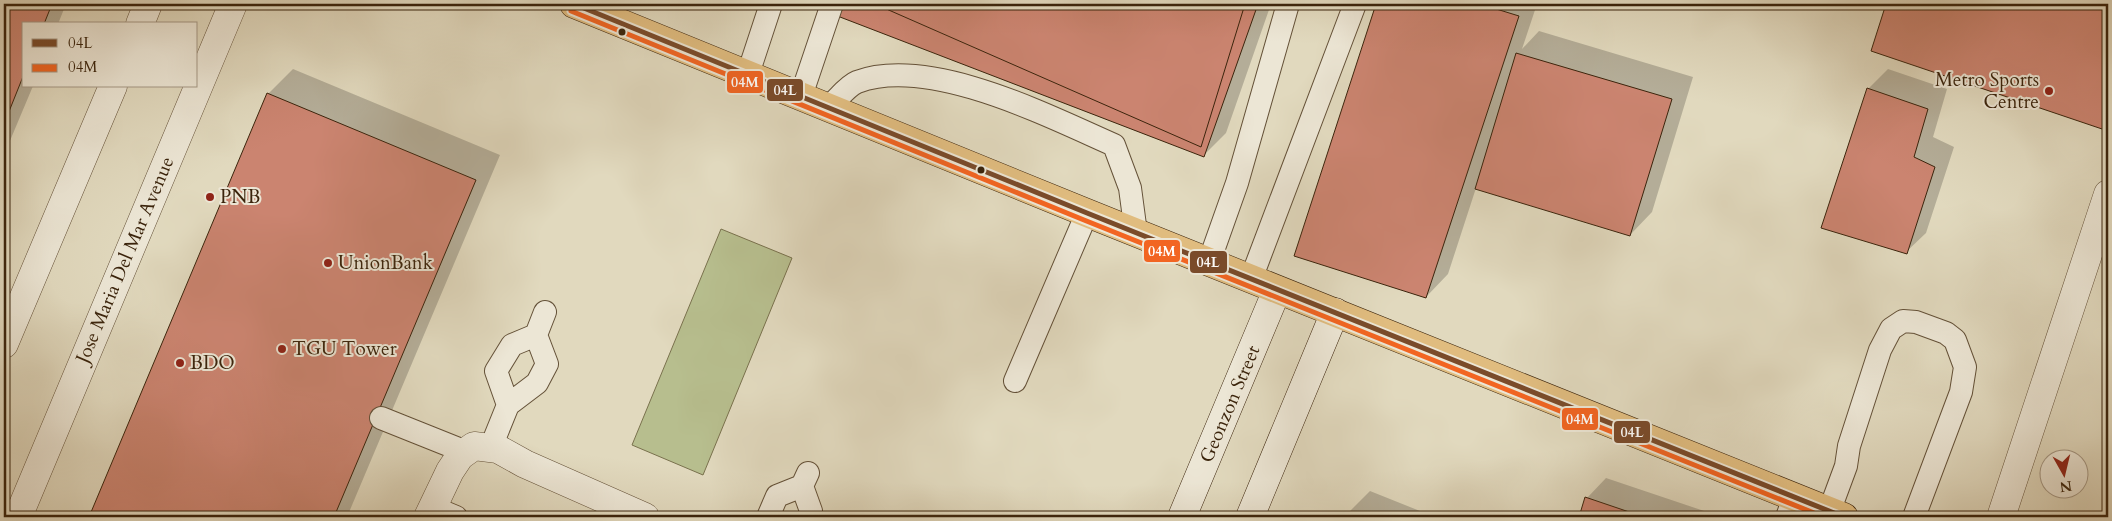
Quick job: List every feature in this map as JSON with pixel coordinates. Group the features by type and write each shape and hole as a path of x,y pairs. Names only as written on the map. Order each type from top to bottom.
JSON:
{"main road":[{"path":"574,4 1335,312 1790,507 1836,514"}],"street":[{"path":"141,22 148,4"},
{"name":"Jose Maria Del Mar Avenue","path":"198,88 233,4"},
{"path":"4,344 112,88"},
{"name":"Jose Maria Del Mar Avenue","path":"18,517 198,88"},
{"path":"2001,517 2108,194"},
{"name":"Geonzon Street","path":"1182,517 1277,290"},
{"path":"1250,517 1335,312"},
{"path":"439,514 450,471 460,456 478,450 498,449 525,464 645,517"}],"lane":[{"path":"748,74 771,4"},
{"path":"801,96 832,4"},
{"path":"1209,262 1237,183 1288,4"},
{"path":"1251,279 1356,4"},
{"path":"829,107 856,82 898,74 967,86 1022,104 1114,145 1130,188 1136,233"},
{"path":"1015,381 1087,213"},
{"path":"381,418 478,450 508,405 537,384 546,364 536,335 545,312"},
{"path":"1836,514 1846,466 1848,446 1880,350 1892,329 1902,321 1916,322 1946,333 1955,340 1965,367 1961,392 1914,517"},
{"path":"508,405 496,372 512,345 536,335"},
{"path":"768,517 777,496 805,480 811,511 808,517"}],"green space":[{"path":"721,229 792,258 703,475 632,445"}],"building":[{"path":"4,4 52,4 45,22 22,22 22,79 4,124"},
{"path":"830,4 1258,4 1204,157 827,12"},
{"path":"875,4 1245,4 1201,147"},
{"path":"1376,4 1480,4 1519,16 1426,298 1294,256"},
{"name":"Metro Sports Centre","path":"1886,4 2108,4 2108,131 1871,51"},
{"path":"1516,53 1672,99 1630,236 1475,189"},
{"path":"1867,88 1928,109 1914,157 1935,167 1907,254 1821,228"},
{"name":"TGU Tower","path":"267,93 476,180 334,517 89,517"},
{"path":"1585,497 1644,517 1579,517"}],"transit line":[{"name":"04L","path":"574,4 1087,213 1844,517"},
{"name":"04M","path":"571,11 1084,220 1824,517"}],"place":[{"name":"Metro Sports Centre","path":"2049,91"},
{"name":"PNB","path":"210,197"},
{"name":"UnionBank","path":"328,263"},
{"name":"TGU Tower","path":"282,349"},
{"name":"BDO","path":"180,363"}]}
